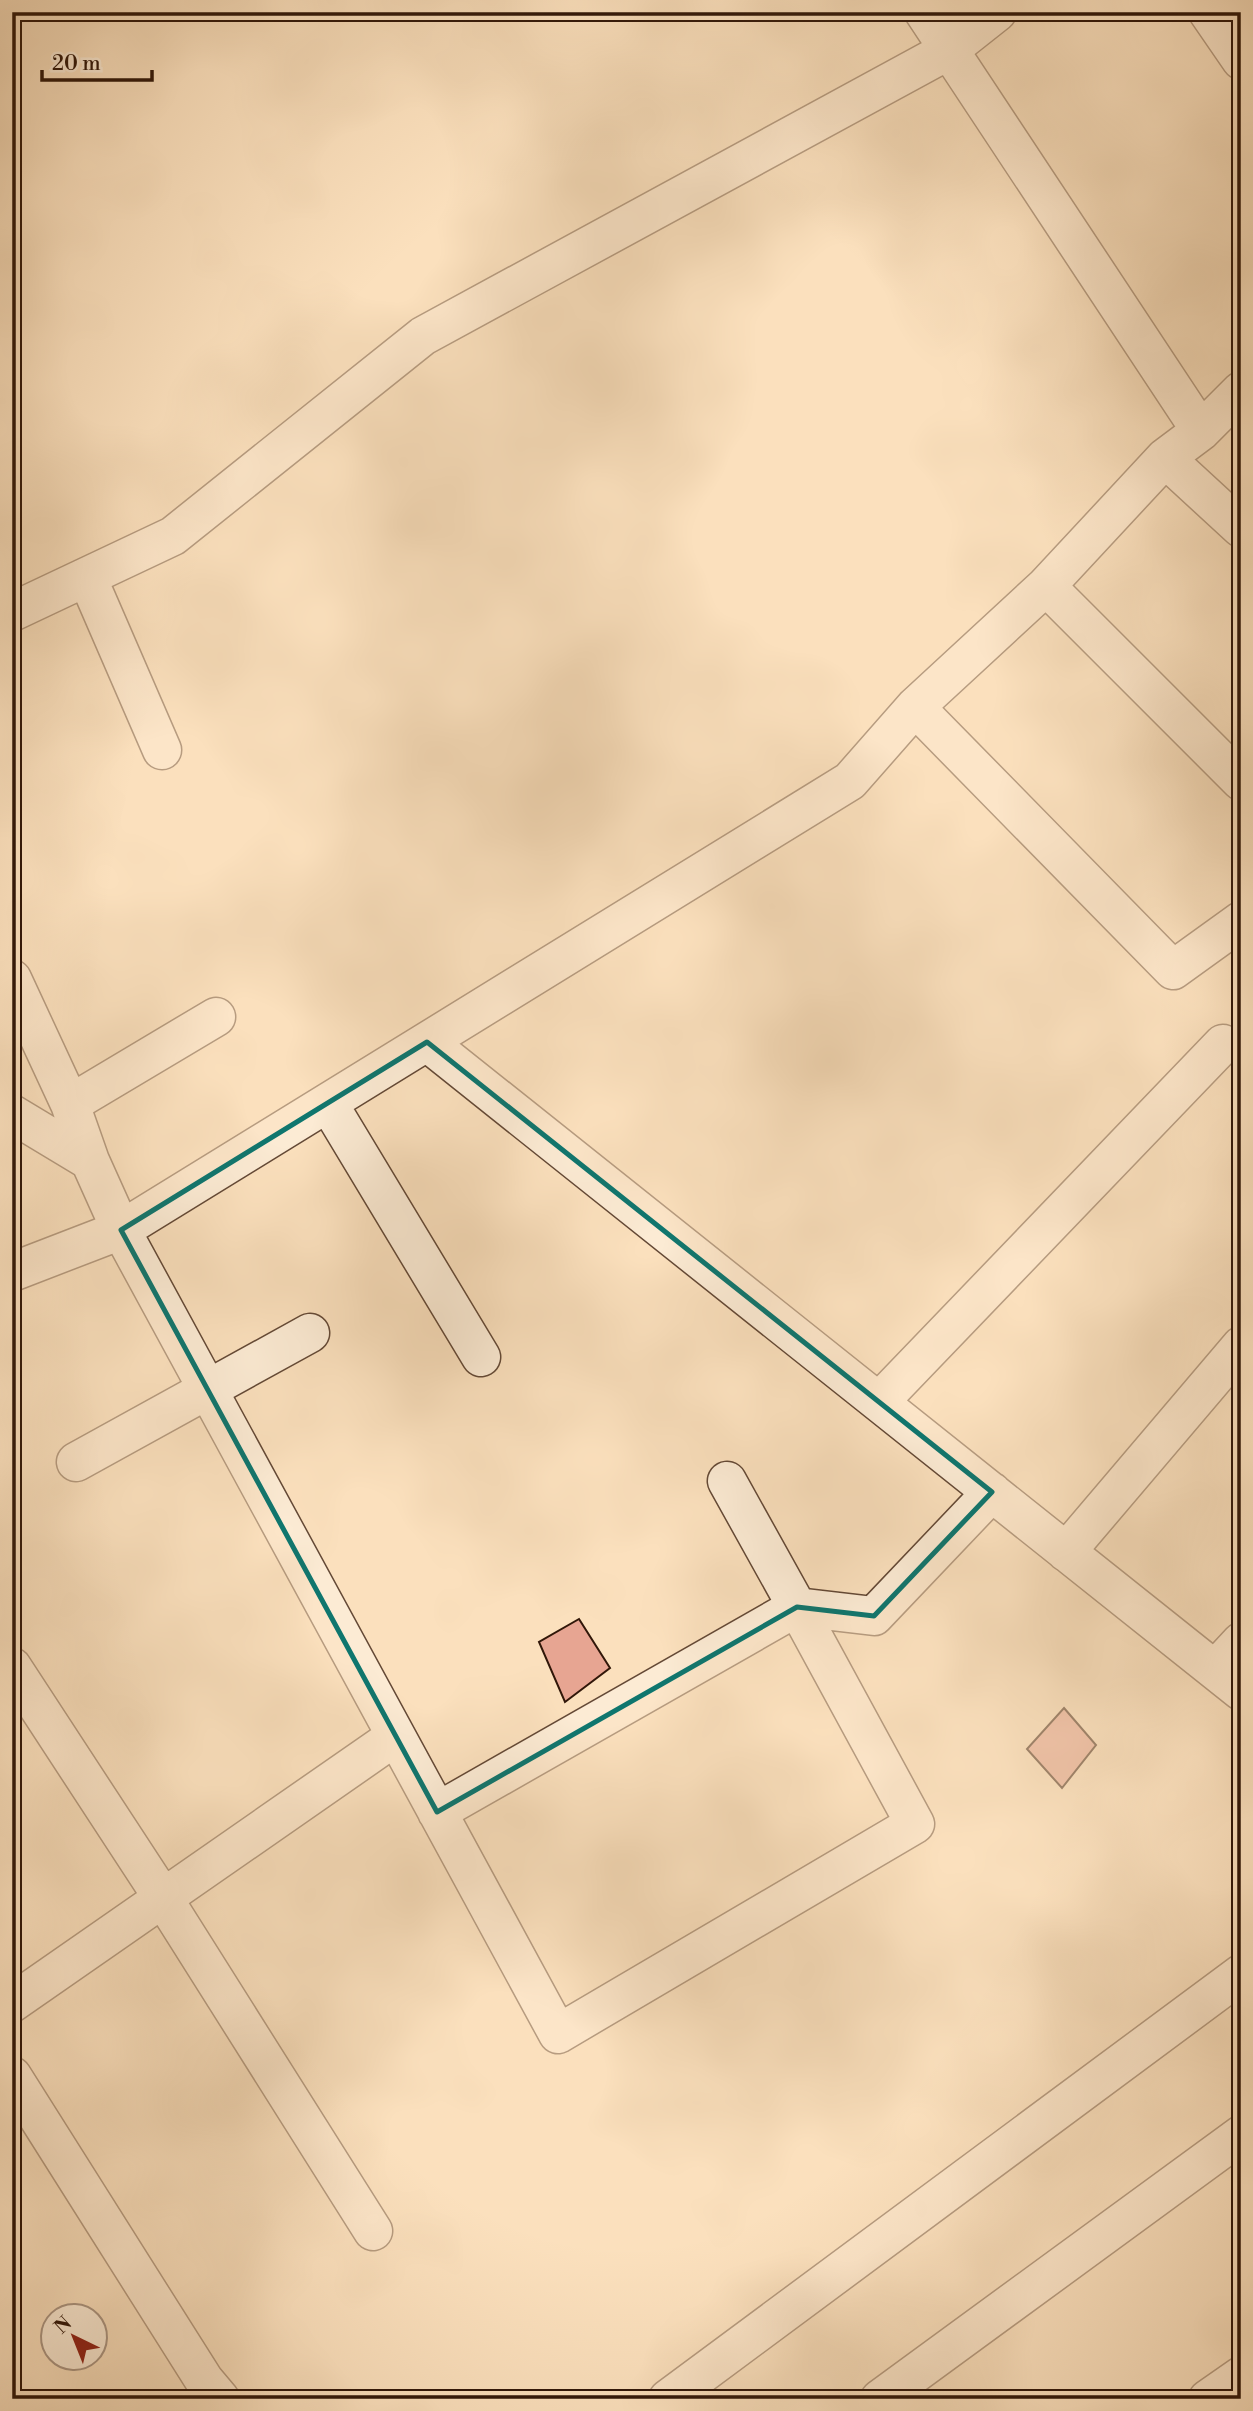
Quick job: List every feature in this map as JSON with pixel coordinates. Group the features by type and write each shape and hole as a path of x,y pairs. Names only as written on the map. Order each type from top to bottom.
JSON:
{"street":[{"path":"924,12 1201,431"},
{"path":"12,612 173,536 423,336 949,50 997,12"},
{"path":"1208,12 1241,60"},
{"path":"12,1272 121,1230 850,781 915,708 1045,586 1165,458 1201,431 1241,391"},
{"path":"1165,458 1241,528"},
{"path":"87,577 163,750"},
{"path":"1045,586 1241,781"},
{"path":"915,708 1173,971 1241,921"},
{"path":"12,979 70,1104 90,1161 121,1230 558,2034 915,1824 727,1481"},
{"path":"70,1104 216,1017"},
{"path":"427,1042 1228,1681 1241,1642"},
{"path":"879,1402 1223,1044"},
{"path":"328,1103 481,1357"},
{"path":"12,1114 90,1161"},
{"path":"76,1462 310,1333"},
{"path":"1066,1552 1241,1346"},
{"path":"437,1812 797,1607 874,1616 992,1492"},
{"path":"12,1667 163,1898 373,2231"},
{"path":"12,2003 396,1736"},
{"path":"674,2397 1241,1974"},
{"path":"12,2076 204,2380 220,2399"},
{"path":"880,2399 1241,2134"},
{"path":"1208,2399 1241,2376"}],"highlighted area":[{"path":"427,1042 992,1492 874,1616 797,1607 437,1812 121,1230"}],"building":[{"path":"579,1619 610,1668 565,1702 539,1642"},
{"path":"1064,1708 1096,1745 1062,1788 1027,1749"}]}
